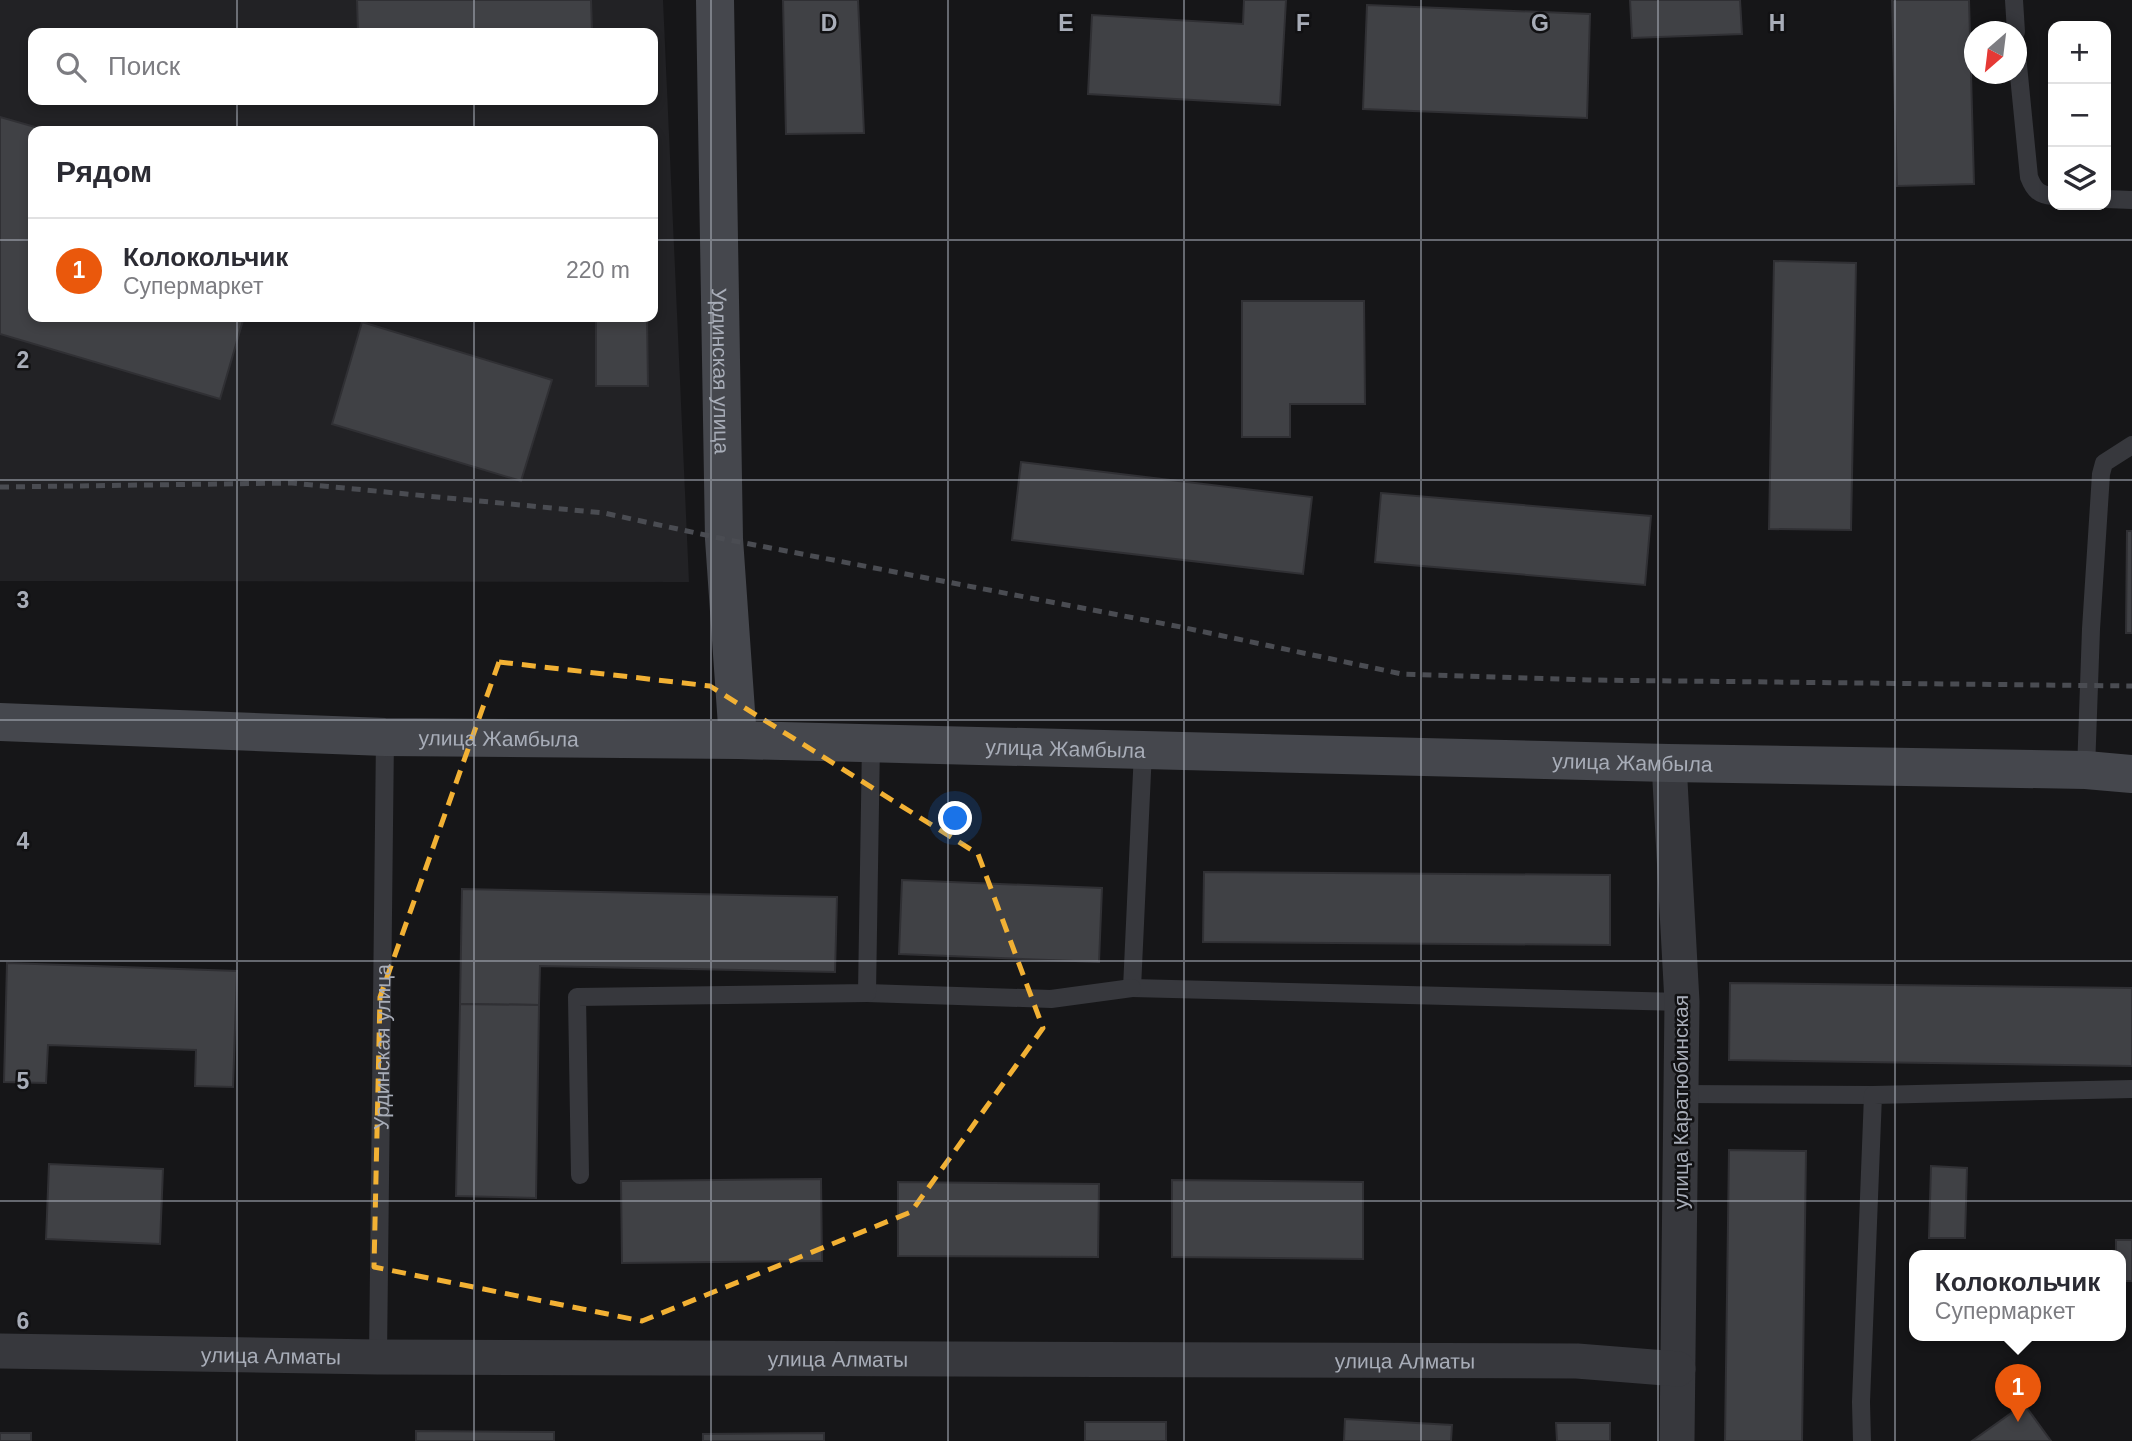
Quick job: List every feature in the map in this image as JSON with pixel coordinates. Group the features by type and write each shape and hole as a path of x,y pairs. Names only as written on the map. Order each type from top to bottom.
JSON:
{"street":[{"name":"Урдинская улица","path":"715,0 724,539 738,740"},
{"name":"улица Жамбыла","path":"0,722 385,737 871,742 1143,751 2086,770 2132,774"},
{"name":"улица Каратюбинская","path":"1668,763 1682,1002 1677,1441"},
{"name":"улица Алматы","path":"0,1351 377,1357 1577,1361 1678,1369"}],"lane":[{"path":"2014,0 2015,21"},
{"path":"2021,84 2029,177 2032,187 2039,194 2048,195"},
{"path":"2111,199 2132,200"},
{"path":"2086,770 2091,629 2101,474 2104,463 2132,445"},
{"name":"Урдинская улица","path":"377,1357 385,737"},
{"path":"866,993 871,742"},
{"path":"1132,988 1143,751"},
{"path":"580,1175 577,997 866,993 1051,999 1132,988 1682,1002"},
{"path":"1681,1094 1873,1096 2132,1089"},
{"path":"1862,1441 1861,1402 1873,1096"}],"highlighted area":[{"path":"499,662 710,686 978,854 1043,1028 911,1212 642,1321 374,1267 380,997"}],"shaded area":[{"path":"0,0 663,0 689,582 0,581"}],"building":[{"path":"357,0 591,0 592,28 358,28"},
{"path":"783,0 858,0 864,133 786,134"},
{"path":"1244,0 1286,0 1280,105 1088,94 1092,15 1243,24"},
{"path":"1630,0 1740,0 1742,34 1632,38"},
{"path":"1892,0 1969,0 1970,21 1964,21 1964,84 1971,84 1974,184 1897,186"},
{"path":"1367,5 1590,14 1587,118 1363,109"},
{"path":"0,117 32,126 28,126 28,322 243,322 220,399 0,334"},
{"path":"1774,261 1856,263 1851,530 1769,529"},
{"path":"1242,301 1364,301 1365,404 1290,404 1290,437 1242,437"},
{"path":"362,322 552,380 521,481 332,424"},
{"path":"596,322 647,322 648,386 596,386"},
{"path":"1021,462 1312,497 1303,574 1012,540"},
{"path":"1381,493 1651,516 1645,585 1375,562"},
{"path":"2127,531 2132,531 2132,633 2126,633"},
{"path":"1204,872 1610,875 1610,945 1203,942"},
{"path":"902,880 1102,888 1099,962 899,954"},
{"path":"462,889 837,897 835,972 540,966 539,1005 460,1004"},
{"path":"7,963 237,971 233,1087 195,1086 196,1050 48,1045 46,1083 4,1082"},
{"path":"1730,983 2132,988 2132,1066 1729,1060"},
{"path":"460,1004 539,1005 536,1198 456,1196"},
{"path":"1729,1150 1806,1151 1802,1441 1725,1441"},
{"path":"49,1164 163,1169 160,1244 46,1239"},
{"path":"1931,1166 1967,1168 1965,1238 1929,1238"},
{"path":"821,1179 822,1261 622,1263 621,1181"},
{"path":"1172,1180 1363,1182 1363,1259 1172,1257"},
{"path":"898,1182 1099,1184 1098,1257 898,1256"},
{"path":"2116,1240 2132,1240 2132,1281 2126,1281 2126,1250 2116,1250"},
{"path":"2024,1404 2051,1441 1972,1441"},
{"path":"1345,1419 1452,1425 1451,1441 1344,1441"},
{"path":"1085,1422 1166,1422 1166,1441 1085,1441"},
{"path":"1556,1423 1610,1423 1610,1441 1557,1441"},
{"path":"416,1431 554,1432 554,1441 416,1441"},
{"path":"0,1433 31,1433 31,1441 0,1441"},
{"path":"824,1433 824,1441 703,1441 703,1434"}],"railway":[{"path":"0,487 292,483 604,513 724,539 1181,627 1402,674 1589,680 2132,686"}],"place":[{"name":"Колокольчик","path":"2018,1422"}]}
